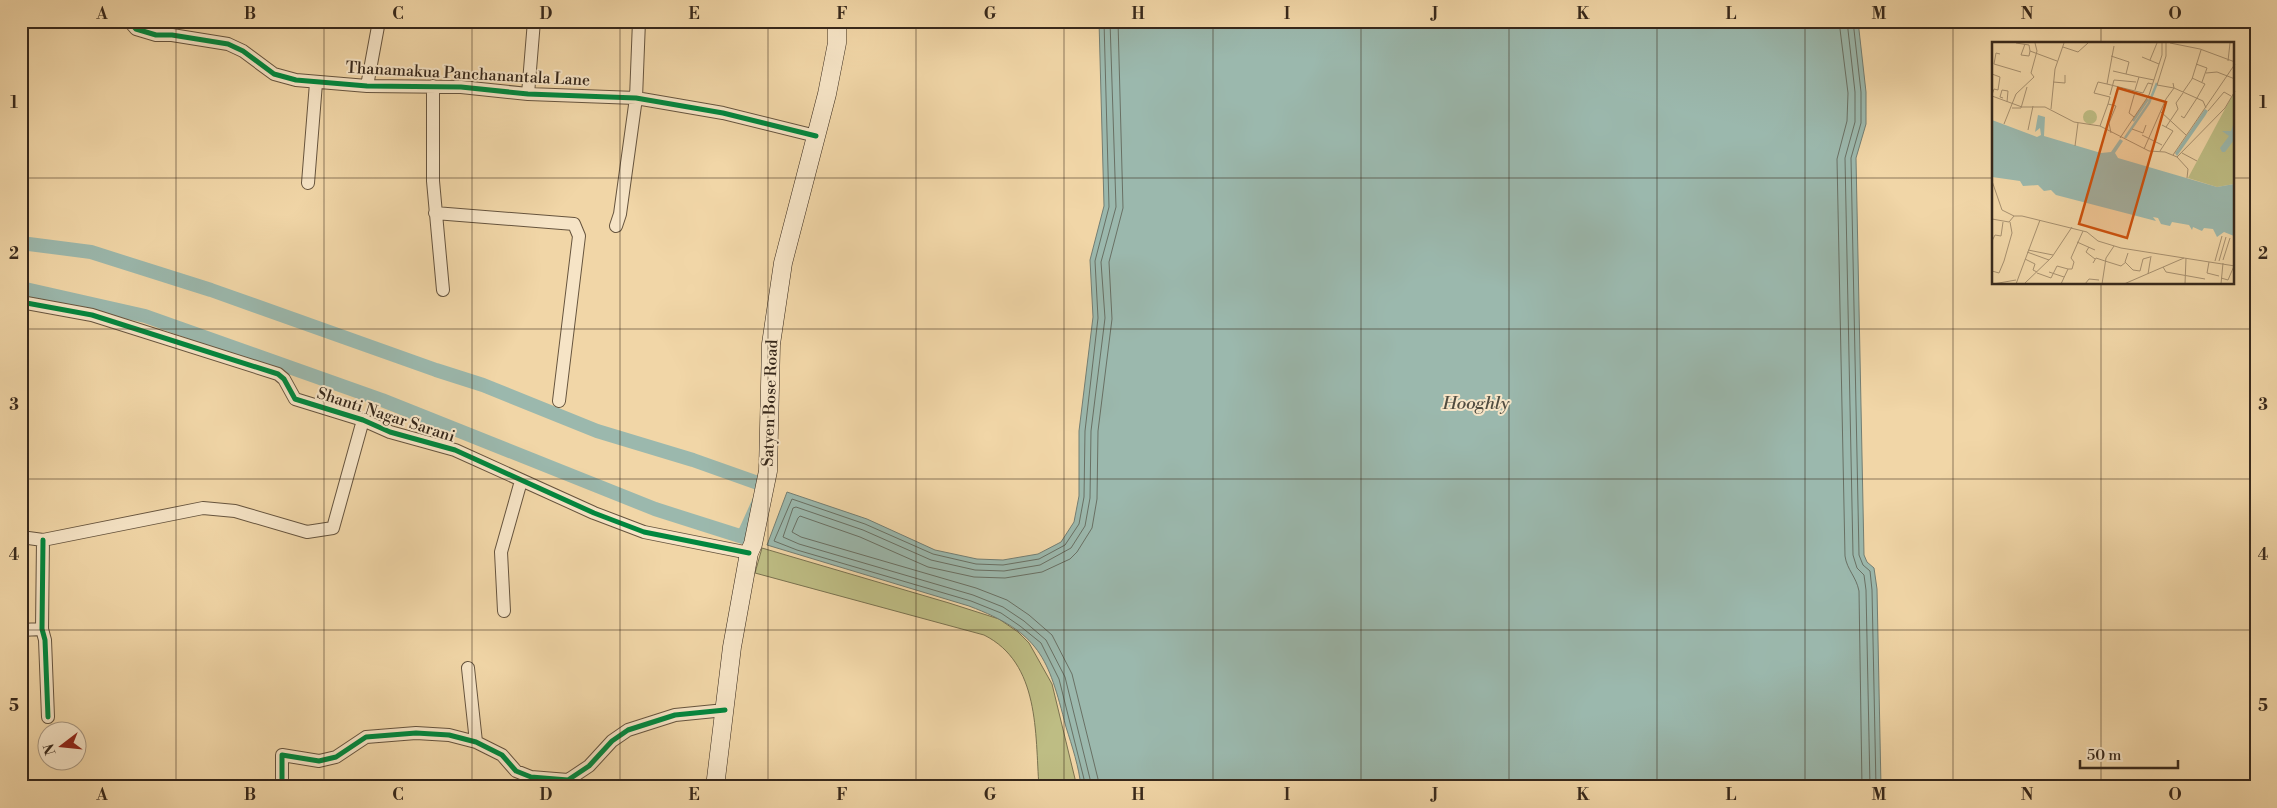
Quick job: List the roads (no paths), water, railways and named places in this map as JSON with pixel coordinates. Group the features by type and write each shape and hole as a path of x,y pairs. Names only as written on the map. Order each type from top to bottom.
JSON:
{"main road":[{"name":"Satyen Bose Road","path":"715,787 732,647 768,470 768,420 774,326 783,263 834,60 837,21"}],"street":[{"name":"Thanamakua Panchanantala Lane","path":"129,21 136,29 156,34 228,44 243,51 274,74 316,83 367,86 433,86 528,94 636,98 723,113 816,136"},
{"path":"172,35 175,21"},
{"path":"367,86 379,21"},
{"path":"528,94 534,21"},
{"path":"616,226 620,214 636,98 639,21"},
{"path":"308,183 316,83"},
{"path":"433,86 435,213 443,290"},
{"path":"435,213 574,224 579,236 559,401"},
{"name":"Shanti Nagar Sarani","path":"21,302 92,315 278,374 284,379 295,399 363,420 390,432 455,450 594,513 644,532 751,548"},
{"path":"21,536 43,540 202,508 235,511 308,532 333,528 363,420"},
{"path":"504,611 501,552 521,481"},
{"path":"43,540 42,629 45,640 48,717"},
{"path":"21,630 42,629"},
{"path":"468,668 476,742"},
{"path":"282,787 282,755 319,761 336,757 366,737 416,733 449,735 476,742 502,755 516,771 531,777 568,780 589,766 612,741 628,730 675,715 725,710"}],"water":[{"name":"Hooghly","path":"1099,21 1858,21 1866,92 1866,124 1856,158 1864,555 1867,562 1874,568 1877,589 1881,787 1081,787 1073,749 1046,665 1037,650 1012,626 969,606 767,545 787,492 867,519 935,550 977,559 1003,560 1038,554 1061,542 1074,522 1079,496 1079,431 1093,317 1090,260 1104,206"}],"waterway":[{"path":"21,243 91,252 211,290 483,385 597,431 693,460 766,486 743,537 655,509 382,400 145,316 21,288"}]}
